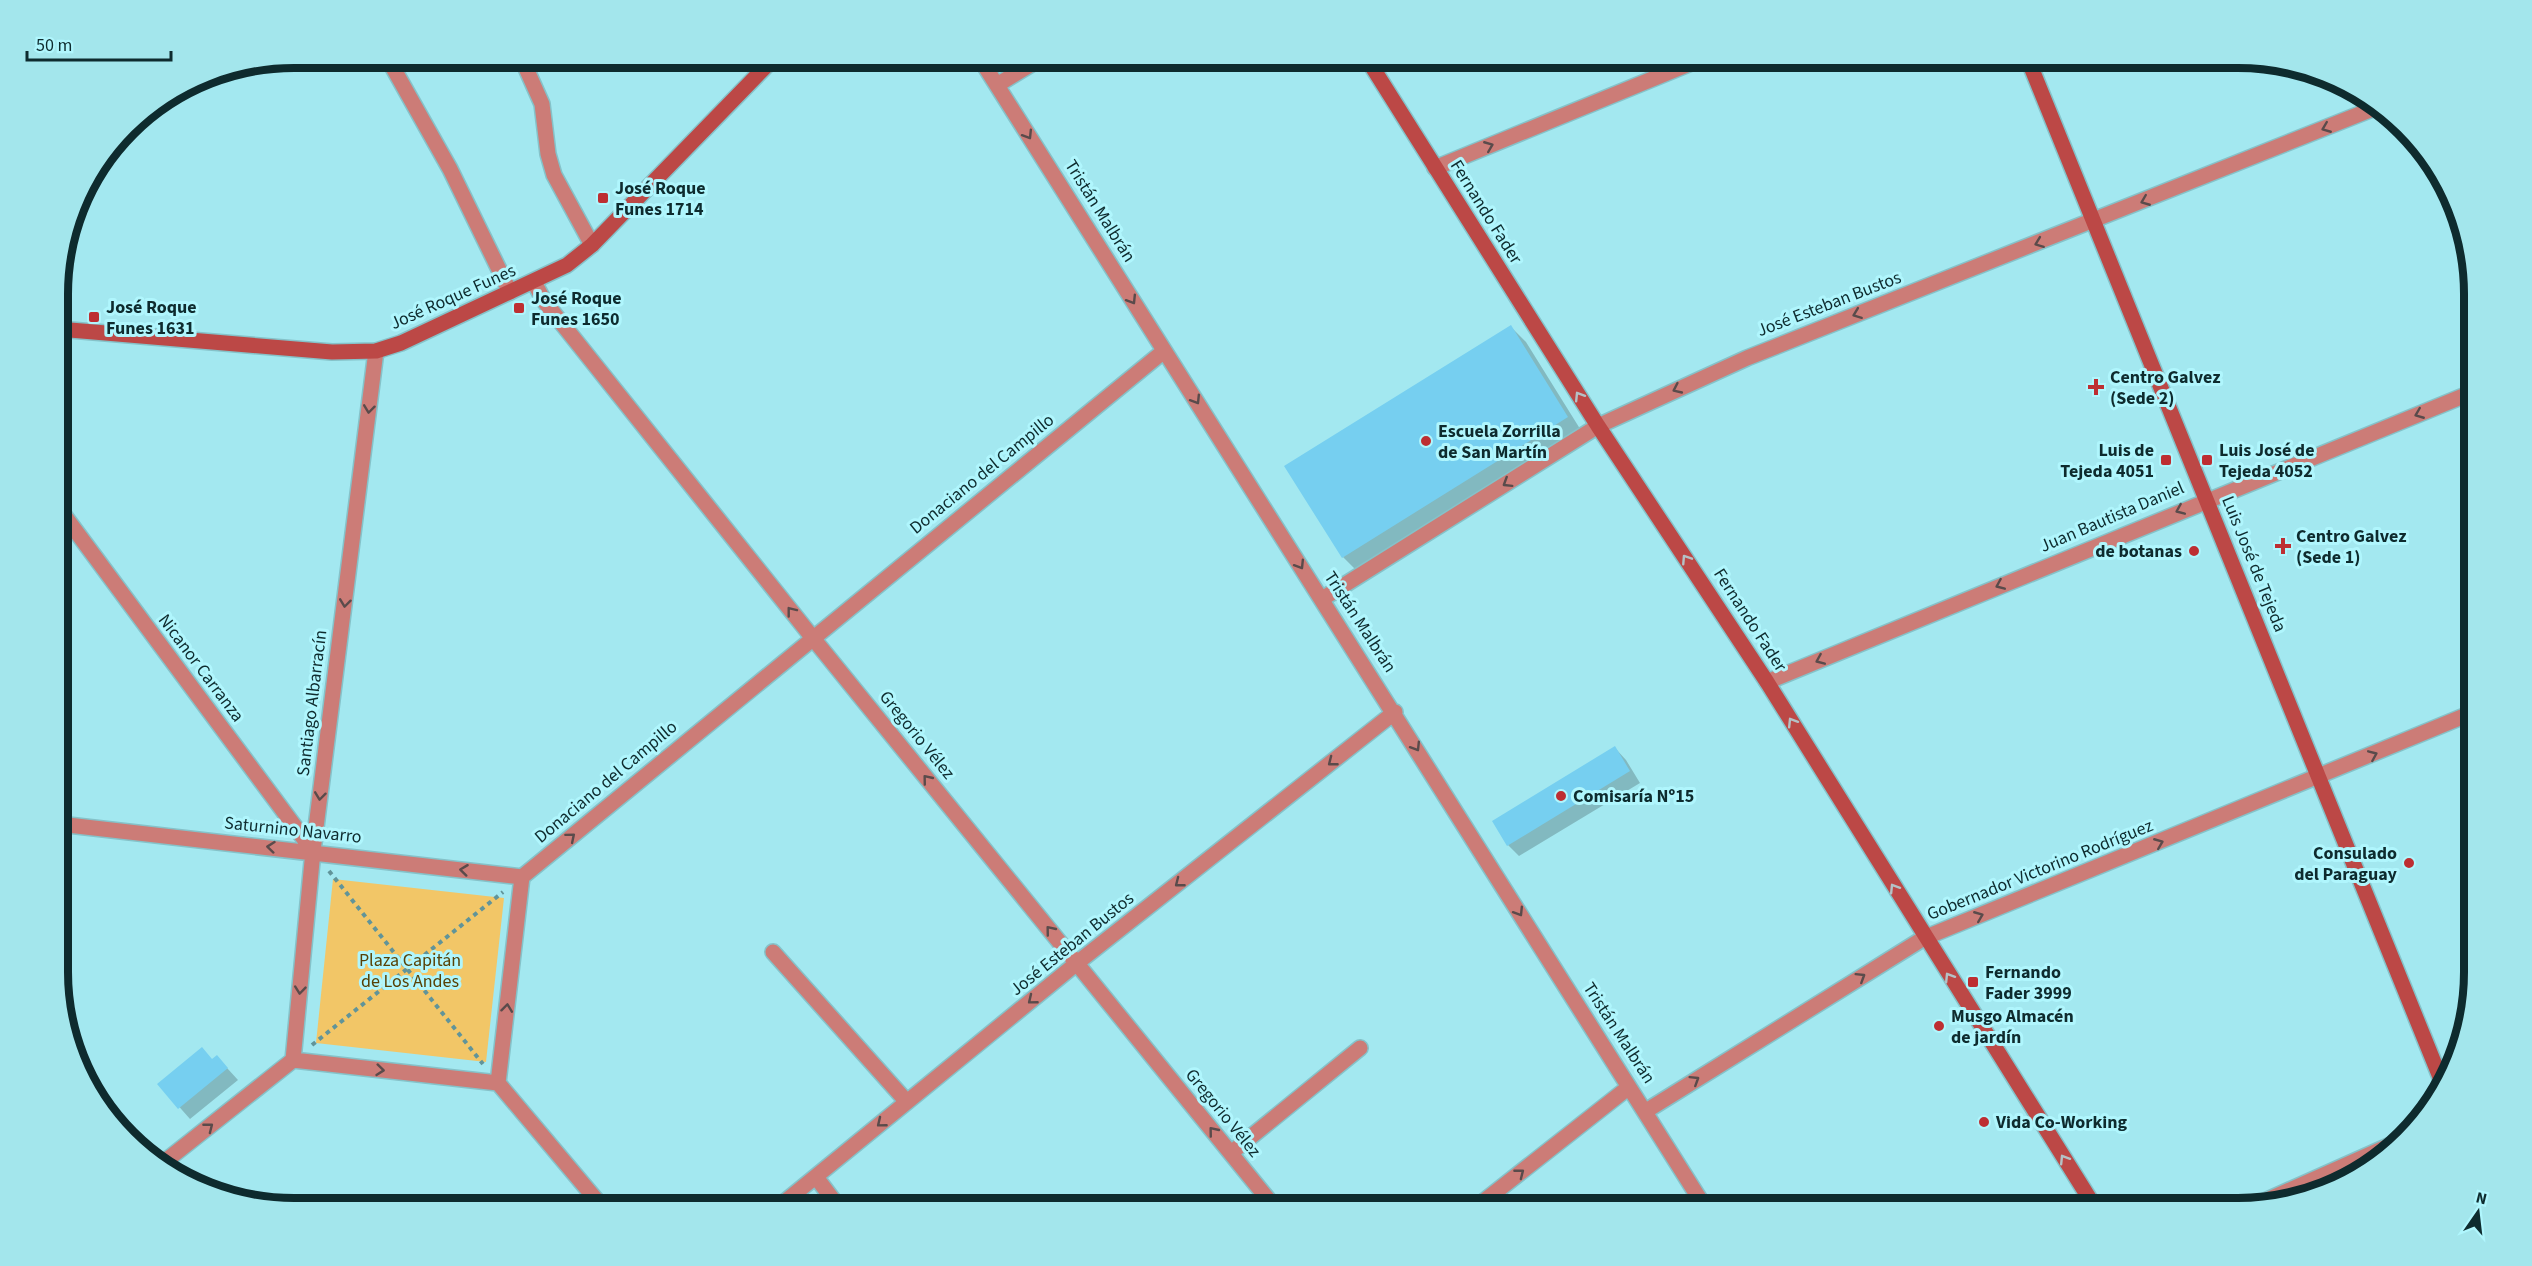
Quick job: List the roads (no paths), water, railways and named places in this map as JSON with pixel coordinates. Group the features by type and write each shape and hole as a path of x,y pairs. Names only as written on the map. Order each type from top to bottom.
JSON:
{"main road":[{"name":"José Roque Funes","path":"68,330 332,352 376,351 401,343 567,265 592,244 764,68"},
{"name":"Fernando Fader","path":"1373,68 1598,426 1767,682 1924,938 2089,1198"},
{"name":"Luis José de Tejeda","path":"2031,68 2439,1075"}],"street":[{"path":"393,68 450,169 510,292"},
{"path":"526,68 542,104 548,154 555,175 592,244"},
{"name":"Tristán Malbrán","path":"986,68 1395,712 1699,1198"},
{"path":"997,85 1025,68"},
{"path":"1435,168 1679,68"},
{"name":"José Esteban Bustos","path":"1322,599 1598,426 1747,358 2370,110"},
{"name":"Gregorio Vélez","path":"534,282 552,310 812,638 1267,1198"},
{"name":"Santiago Albarracín","path":"293,1060 313,851 376,351"},
{"name":"Donaciano del Campillo","path":"522,877 1164,351"},
{"name":"Juan Bautista Daniel","path":"1767,682 2207,499 2464,396"},
{"name":"Nicanor Carranza","path":"68,520 313,851"},
{"name":"José Esteban Bustos","path":"790,1198 1077,963 1395,712"},
{"name":"Gobernador Victorino Rodríguez","path":"1646,1111 1924,938 2464,716"},
{"name":"Saturnino Navarro","path":"68,825 313,851 522,877"},
{"path":"498,1083 522,877"},
{"path":"773,952 907,1102"},
{"path":"1231,1153 1360,1048"},
{"path":"167,1160 293,1060 498,1083 595,1198"},
{"path":"1488,1198 1629,1087"},
{"path":"2279,1195 2377,1151"},
{"path":"816,1177 832,1198"}],"place":[{"name":"José Roque Funes 1714","path":"603,198"},
{"name":"José Roque Funes 1650","path":"519,308"},
{"name":"José Roque Funes 1631","path":"94,317"},
{"name":"Centro Galvez (Sede 2)","path":"2096,387"},
{"name":"Escuela Zorrilla de San Martín","path":"1426,441"},
{"name":"Luis de Tejeda 4051","path":"2166,460"},
{"name":"Luis José de Tejeda 4052","path":"2207,460"},
{"name":"Centro Galvez (Sede 1)","path":"2283,546"},
{"name":"de botanas","path":"2194,551"},
{"name":"Comisaría Nº15","path":"1561,796"},
{"name":"Consulado del Paraguay","path":"2409,863"},
{"name":"Fernando Fader 3999","path":"1973,982"},
{"name":"Musgo Almacén de jardín","path":"1939,1026"},
{"name":"Vida Co-Working","path":"1984,1122"}],"park label":[{"name":"Plaza Capitán de Los Andes","path":"410,970"}]}
